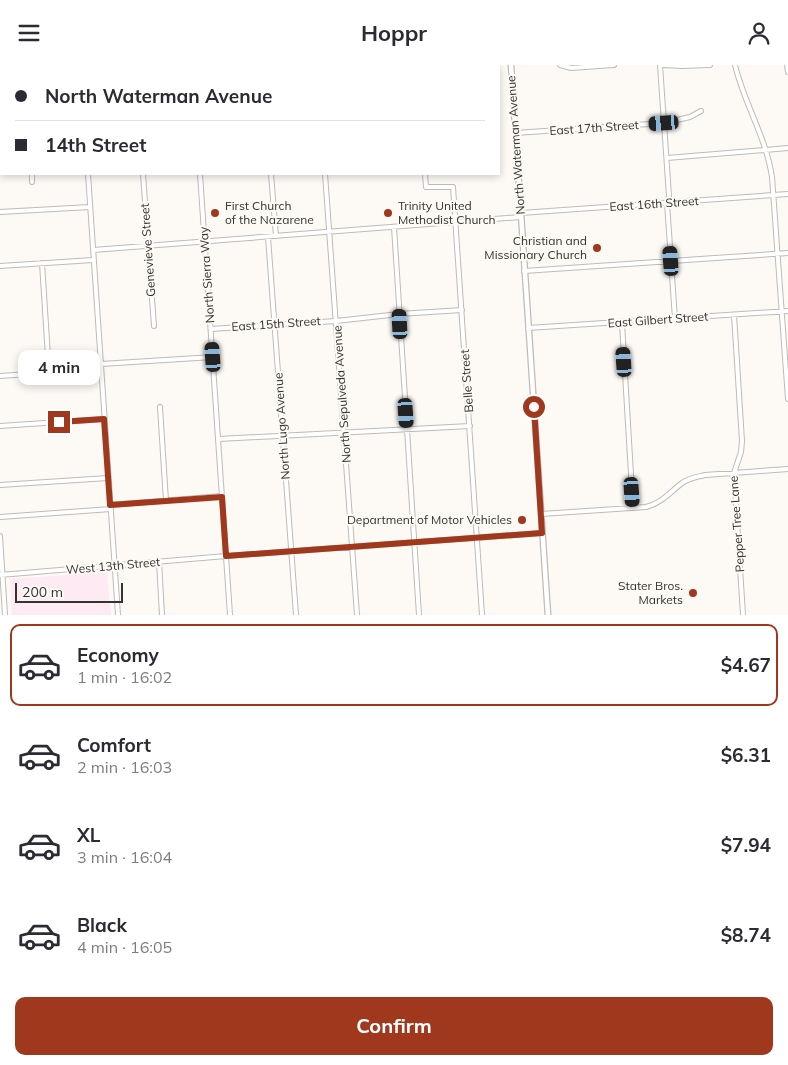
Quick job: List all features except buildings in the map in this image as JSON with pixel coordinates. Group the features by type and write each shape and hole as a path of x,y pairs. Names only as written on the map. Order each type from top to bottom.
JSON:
{"main road":[{"name":"North Waterman Avenue","path":"510,65 548,615"}],"street":[{"path":"560,65 571,68 614,65"},
{"path":"675,319 667,203 669,197 662,65 671,67 710,65"},
{"path":"735,65 771,167 788,399"},
{"path":"787,65 788,72"},
{"name":"East 17th Street","path":"515,133 664,123 690,117 700,111"},
{"path":"667,158 788,148"},
{"path":"32,175 32,182"},
{"path":"88,175 118,615"},
{"name":"Genevieve Street","path":"143,175 154,327"},
{"name":"North Sierra Way","path":"200,175 230,615"},
{"path":"271,175 276,236"},
{"name":"North Sepulveda Avenue","path":"325,175 357,615"},
{"name":"Belle Street","path":"425,175 426,187 453,187 482,615"},
{"name":"East 16th Street","path":"93,250 455,223 521,215 788,194"},
{"path":"0,212 90,207"},
{"path":"394,227 419,615"},
{"name":"North Lugo Avenue","path":"268,237 296,615"},
{"path":"524,271 788,253"},
{"path":"0,266 93,260"},
{"path":"42,263 49,372"},
{"name":"East 15th Street","path":"211,329 336,321 399,313 462,310"},
{"name":"East Gilbert Street","path":"528,329 788,311"},
{"name":"Pepper Tree Lane","path":"734,315 742,441 734,473 744,615"},
{"path":"622,323 633,508"},
{"path":"0,376 213,357"},
{"path":"160,407 166,501"},
{"path":"0,426 104,419"},
{"path":"218,439 470,425"},
{"path":"541,514 654,505 668,496 682,483 694,477 788,469"},
{"path":"0,485 108,478"},
{"path":"0,517 222,497"},
{"name":"West 13th Street","path":"1,575 159,561 542,533"},
{"path":"0,536 5,615"},
{"path":"159,561 162,615"}],"shaded area":[{"path":"107,572 111,615 12,615 10,579"}],"place":[{"name":"First Church of the Nazarene","path":"215,213"},
{"name":"Trinity United Methodist Church","path":"388,213"},
{"name":"Christian and Missionary Church","path":"597,248"},
{"name":"Department of Motor Vehicles","path":"522,520"},
{"name":"Stater Bros. Markets","path":"693,593"}],"route":[{"path":"59,422 104,419 110,505 222,497 226,556 542,533 534,407"}]}
